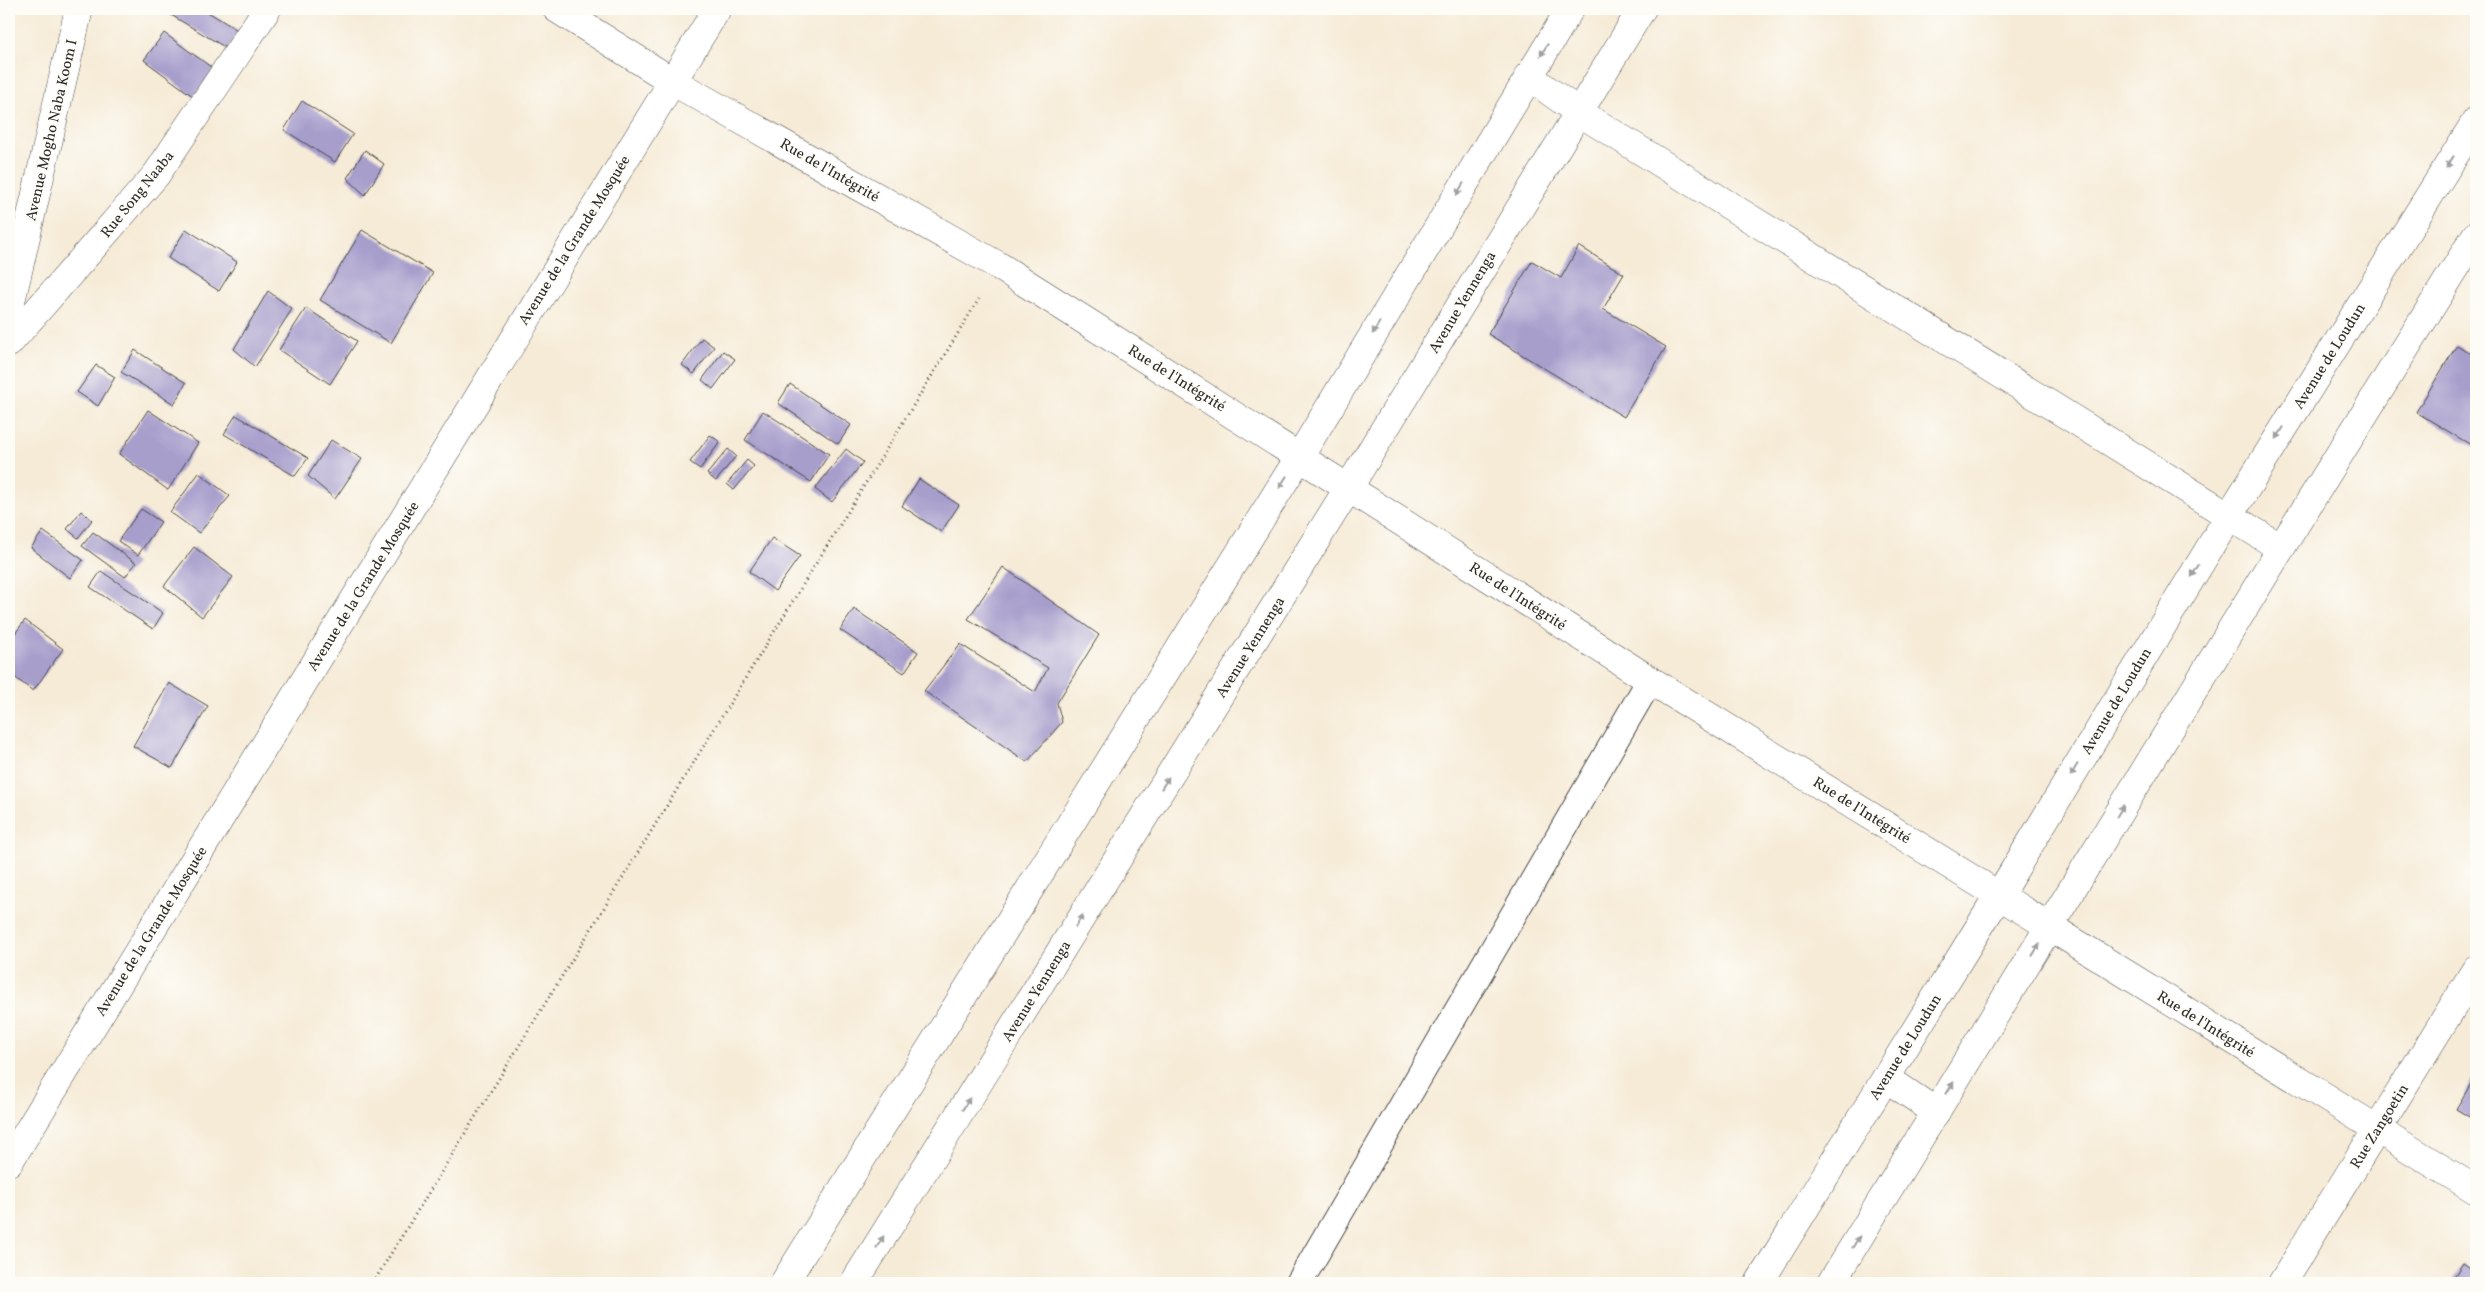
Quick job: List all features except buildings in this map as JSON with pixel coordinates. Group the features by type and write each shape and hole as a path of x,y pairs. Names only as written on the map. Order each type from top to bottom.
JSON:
{"street":[{"name":"Avenue Mogho Naba Koom I","path":"9,310 79,9"},
{"name":"Rue Song Naaba","path":"9,343 156,175 267,9"},
{"name":"Rue de l'Intégrité","path":"557,9 672,81 999,266 1650,680 2476,1190"},
{"name":"Avenue de la Grande Mosquée","path":"9,1162 717,9"},
{"path":"784,1283 1300,456 1570,9"},
{"name":"Avenue Yennenga","path":"854,1283 1349,487 1642,9"},
{"path":"1528,76 1578,111 2281,548"},
{"name":"Avenue de Loudun","path":"1759,1283 2229,516 2476,121"},
{"path":"1831,1283 2281,548 2476,236"},
{"name":"Rue Zangoetin","path":"2282,1283 2476,969"},
{"path":"1886,1078 1936,1112"}],"lane":[{"path":"1299,1283 1650,680"}],"path":[{"path":"373,1283 999,266"}]}
